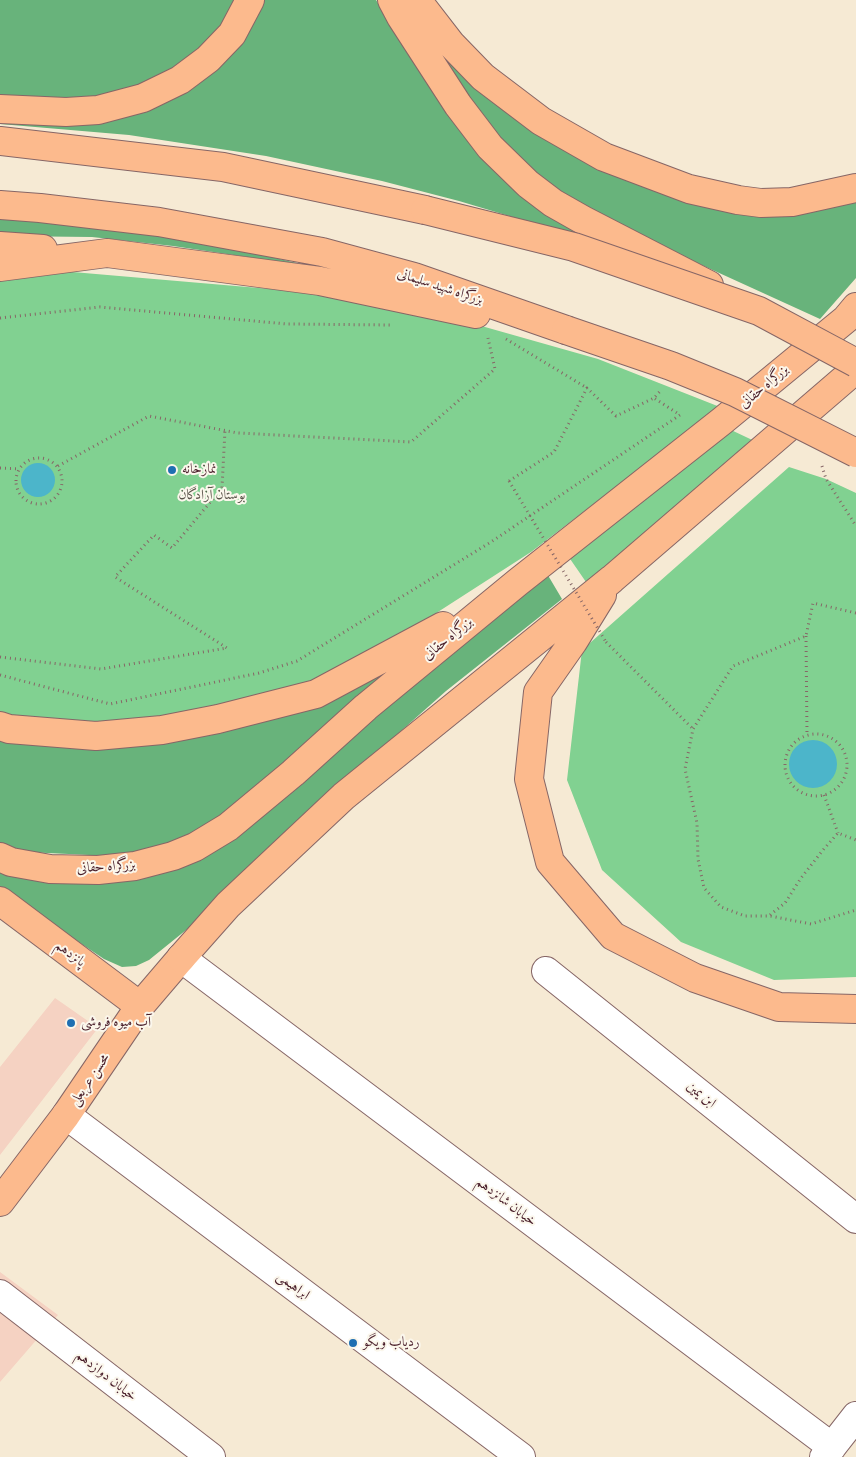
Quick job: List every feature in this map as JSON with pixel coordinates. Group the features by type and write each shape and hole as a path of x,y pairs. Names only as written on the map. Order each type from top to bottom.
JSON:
{"main road":[{"path":"0,109 66,112 98,110 143,98 180,80 208,59 232,34 250,0"},
{"path":"392,0 458,106 490,147 528,184 553,203 583,220 856,363"},
{"path":"416,0 451,44 483,77 541,121 604,157 689,189 753,202 792,202 856,188"},
{"path":"0,141 223,167 425,210 574,247 760,312"},
{"name":"بزرگراه شهید سلیمانی","path":"0,205 159,222 322,252 414,277 672,366 735,392 856,453"},
{"path":"0,246 107,253 320,281 514,322 566,330"},
{"path":"0,267 107,253"},
{"name":"بزرگراه حقانی","path":"0,857 11,862 50,869 98,870 135,866 173,856 195,847 228,827 293,773 366,707 518,582 722,421 846,319 856,306"},
{"path":"181,958 228,906 344,796 612,579 856,369"},
{"path":"612,579 573,642 538,692 529,780 550,862 613,936 695,978 779,1007 856,1009"},
{"path":"0,726 19,730 96,736 162,730 218,719 316,694 417,641 518,582"},
{"name":"پانزدهم","path":"0,901 140,1006"},
{"name":"محسن عربعلی","path":"0,1202 66,1115 140,1006 181,958"}],"street":[{"name":"خیابان شانزدهم","path":"181,958 828,1452"},
{"name":"ابن یمین","path":"546,971 856,1219"},
{"name":"ابراهیمی","path":"66,1115 521,1457"},
{"name":"خیابان دوازدهم","path":"0,1294 211,1457"},
{"path":"828,1452 856,1416"}],"path":[{"path":"0,318 100,307 287,324 396,325"},
{"path":"58,466 149,416 238,433 411,442 495,369 487,335"},
{"path":"0,675 110,704 259,673 297,661 491,542 680,415 654,398 616,416 587,388 502,337"},
{"path":"587,388 554,452 509,481 606,642 693,729"},
{"path":"0,657 101,669 228,648 115,577 154,534 172,548 222,488 225,430"},
{"path":"37,458 45,458 52,461 58,466 63,481 61,489 52,500 37,504 23,498 16,484 19,469 24,464 37,458"},
{"path":"820,461 826,479 856,526"},
{"path":"0,468 19,469"},
{"path":"807,734 806,636 813,603 856,613"},
{"path":"806,636 733,666 693,729 685,769 697,823 698,859 704,888 721,907 745,916 770,916 811,924 856,910"},
{"path":"818,733 828,736 844,750 846,757 847,769 840,785 832,792 824,795 813,796 803,794 788,780 784,770 786,752 797,739 807,734 818,733"},
{"path":"824,795 838,833 856,840"},
{"path":"770,916 785,903 801,878 838,833"}],"shaded area":[{"path":"55,998 98,1028 0,1155 0,1067"},
{"path":"0,1272 58,1315 0,1382"}],"green space":[{"path":"0,0 239,0 226,25 174,74 96,100 0,99"},
{"path":"260,0 376,0 464,132 668,271 526,221 382,181 266,156 129,135 0,124 0,119 145,107"},
{"path":"410,7 462,66 666,192 856,194 856,278 820,319 568,204 492,138"},
{"path":"0,217 92,225 244,251 315,267 173,246 92,237 0,236"},
{"name":"بوستان آزادگان","path":"61,271 317,293 485,327 598,359 720,407 531,552 368,657 267,701 124,724 0,717 0,279"},
{"path":"729,429 765,446 586,582 566,553"},
{"path":"789,467 826,479 856,493 856,977 774,980 681,942 602,870 567,780 582,650"},
{"path":"546,572 562,599 446,691 338,787 191,926 149,960 136,966 122,967 104,959 0,889 0,871 20,878 48,882 166,871"},
{"path":"419,653 211,829 149,851 110,856 27,852 0,845 0,741 71,745 134,745 212,735 374,676"}],"water":[{"path":"38,463 45,464 50,468 54,473 54,487 50,492 45,496 38,497 31,496 26,492 22,487 21,480 22,473 26,468 31,464"},
{"path":"813,740 822,742 830,747 835,755 837,764 835,773 830,781 822,786 813,788 804,786 796,781 791,773 789,764 791,755 796,747 804,742"}],"place":[{"name":"نمازخانه","path":"172,470"},
{"name":"آب میوه فروشی","path":"71,1023"},
{"name":"ردیاب ویگو","path":"353,1343"}]}
